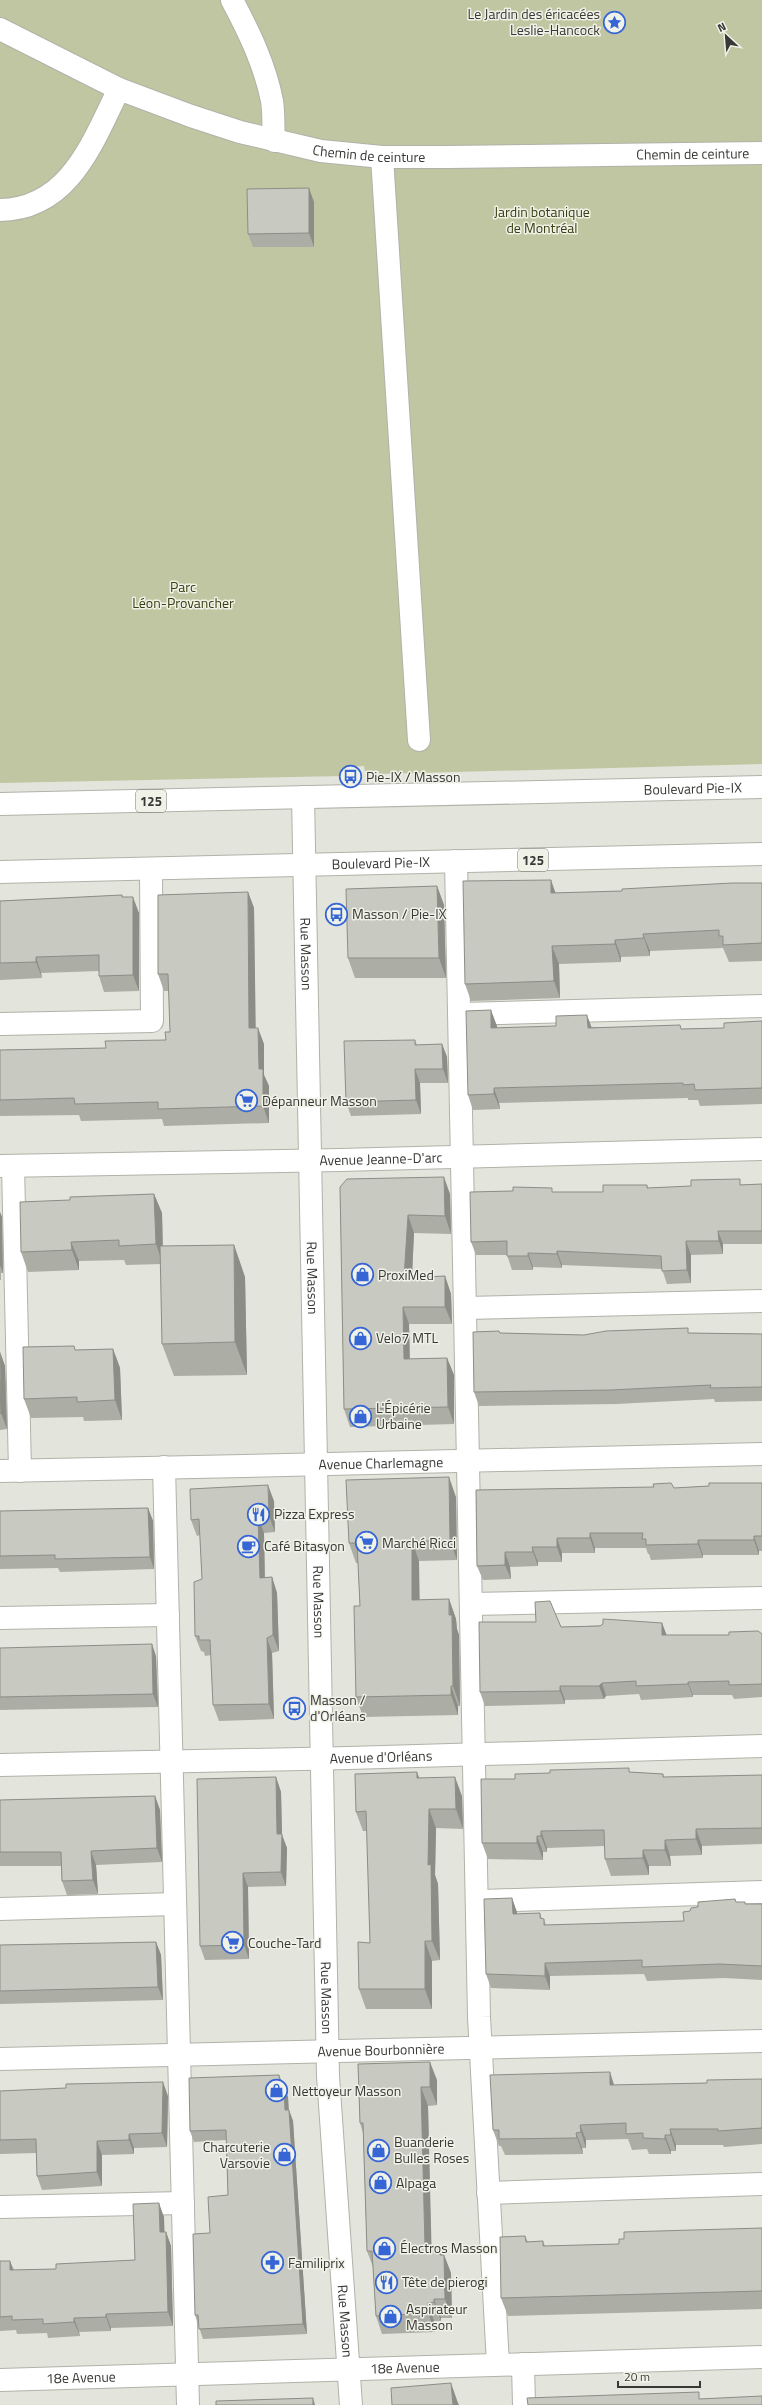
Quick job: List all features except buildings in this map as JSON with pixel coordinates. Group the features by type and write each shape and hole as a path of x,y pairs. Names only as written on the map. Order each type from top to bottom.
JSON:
{"street":[{"path":"232,0 247,29 267,77 272,103 274,141"},
{"name":"Chemin de ceinture","path":"0,29 120,89 191,116 274,141 321,151 382,157 511,157 762,153"},
{"path":"0,210 12,210 45,198 68,181 86,156 120,89"},
{"path":"382,157 419,740"},
{"name":"Boulevard Pie-IX","path":"0,804 762,787"},
{"name":"Rue Masson","path":"303,797 308,1160 316,1464 328,2088 351,2405"},
{"name":"Boulevard Pie-IX","path":"0,872 762,854"},
{"path":"456,861 480,2047 498,2364"},
{"path":"0,1024 152,1021 151,869"},
{"path":"459,1014 762,1006"},
{"name":"Avenue Jeanne-D'arc","path":"6,1166 462,1158 762,1149"},
{"path":"6,1166 10,1471"},
{"path":"466,1308 762,1301"},
{"name":"Avenue Charlemagne","path":"10,1471 316,1464 469,1463 762,1454"},
{"path":"164,1467 188,2405"},
{"path":"471,1604 762,1598"},
{"path":"0,1618 168,1615"},
{"name":"Avenue d'Orléans","path":"0,1765 171,1762 762,1746"},
{"path":"476,1901 762,1892"},
{"path":"0,1909 175,1904"},
{"name":"Avenue Bourbonnière","path":"0,2058 328,2049 762,2041"},
{"path":"488,2193 762,2184"},
{"path":"0,2207 183,2203"},
{"name":"18e Avenue","path":"0,2380 762,2357"},
{"path":"523,2364 524,2405"}],"green space":[{"name":"Jardin botanique de Montréal","path":"0,0 762,0 762,764 379,774 379,771 365,771 364,766 349,767 348,771 343,771 343,776 0,783"}],"place":[{"name":"Le Jardin des éricacées Leslie-Hancock","path":"615,22"},
{"name":"Pie-IX / Masson","path":"351,777"},
{"name":"Masson / Pie-IX","path":"337,914"},
{"name":"Dépanneur Masson","path":"247,1101"},
{"name":"ProxiMed","path":"362,1275"},
{"name":"Velo7 MTL","path":"361,1338"},
{"name":"L'Épicérie Urbaine","path":"361,1416"},
{"name":"Pizza Express","path":"259,1514"},
{"name":"Marché Ricci","path":"366,1543"},
{"name":"Café Bitasyon","path":"249,1546"},
{"name":"Masson / d'Orléans","path":"295,1708"},
{"name":"Couche-Tard","path":"233,1943"},
{"name":"Nettoyeur Masson","path":"276,2091"},
{"name":"Buanderie Bulles Roses","path":"379,2150"},
{"name":"Charcuterie Varsovie","path":"285,2155"},
{"name":"Alpaga","path":"381,2183"},
{"name":"Électros Masson","path":"384,2248"},
{"name":"Familiprix","path":"273,2263"},
{"name":"Tête de pierogi","path":"387,2282"},
{"name":"Aspirateur Masson","path":"391,2317"}],"park label":[{"name":"Parc Léon-Provancher","path":"183,596"}]}
